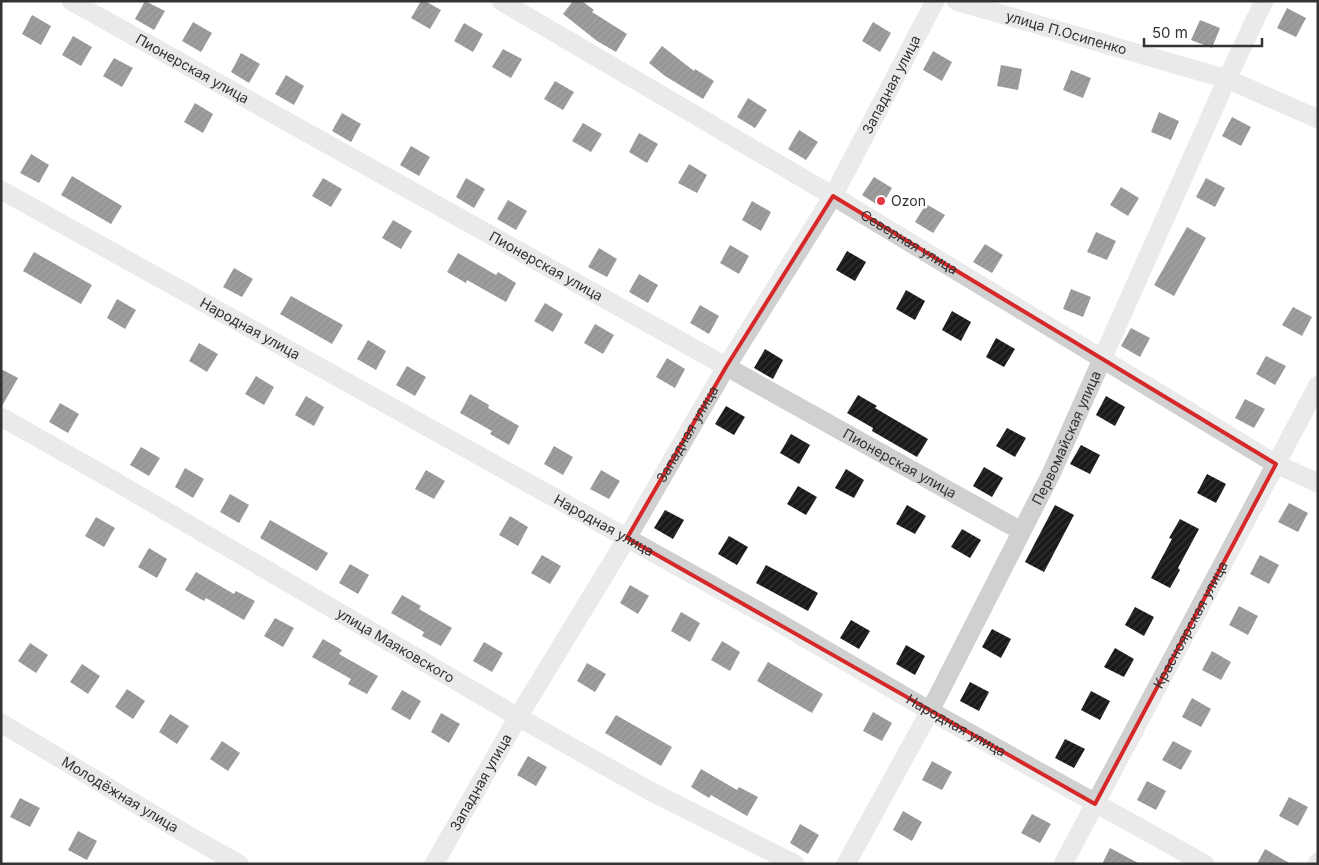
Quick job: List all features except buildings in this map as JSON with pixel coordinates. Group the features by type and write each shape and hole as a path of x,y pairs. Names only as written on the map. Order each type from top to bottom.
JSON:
{"street":[{"name":"Пионерская улица","path":"71,1 320,142 1021,531"},
{"name":"Северная улица","path":"501,1 832,196 1276,464 1318,483"},
{"name":"Западная улица","path":"434,864 518,717 627,538 726,366 832,196 935,1"},
{"name":"улица П.Осипенко","path":"956,1 1227,79 1318,119"},
{"name":"Первомайская улица","path":"846,864 930,711 1051,474 1227,79 1264,1"},
{"name":"Народная улица","path":"1,190 771,618 930,711 1205,864"},
{"name":"Красноярская улица","path":"1063,864 1318,385"},
{"name":"улица Маяковского","path":"1,417 518,717 648,790 795,864"},
{"name":"Молодёжная улица","path":"1,724 239,864"}],"highlighted area":[{"path":"833,196 1276,464 1095,804 627,538 726,367"}],"place":[{"name":"Ozon","path":"881,201"}]}
